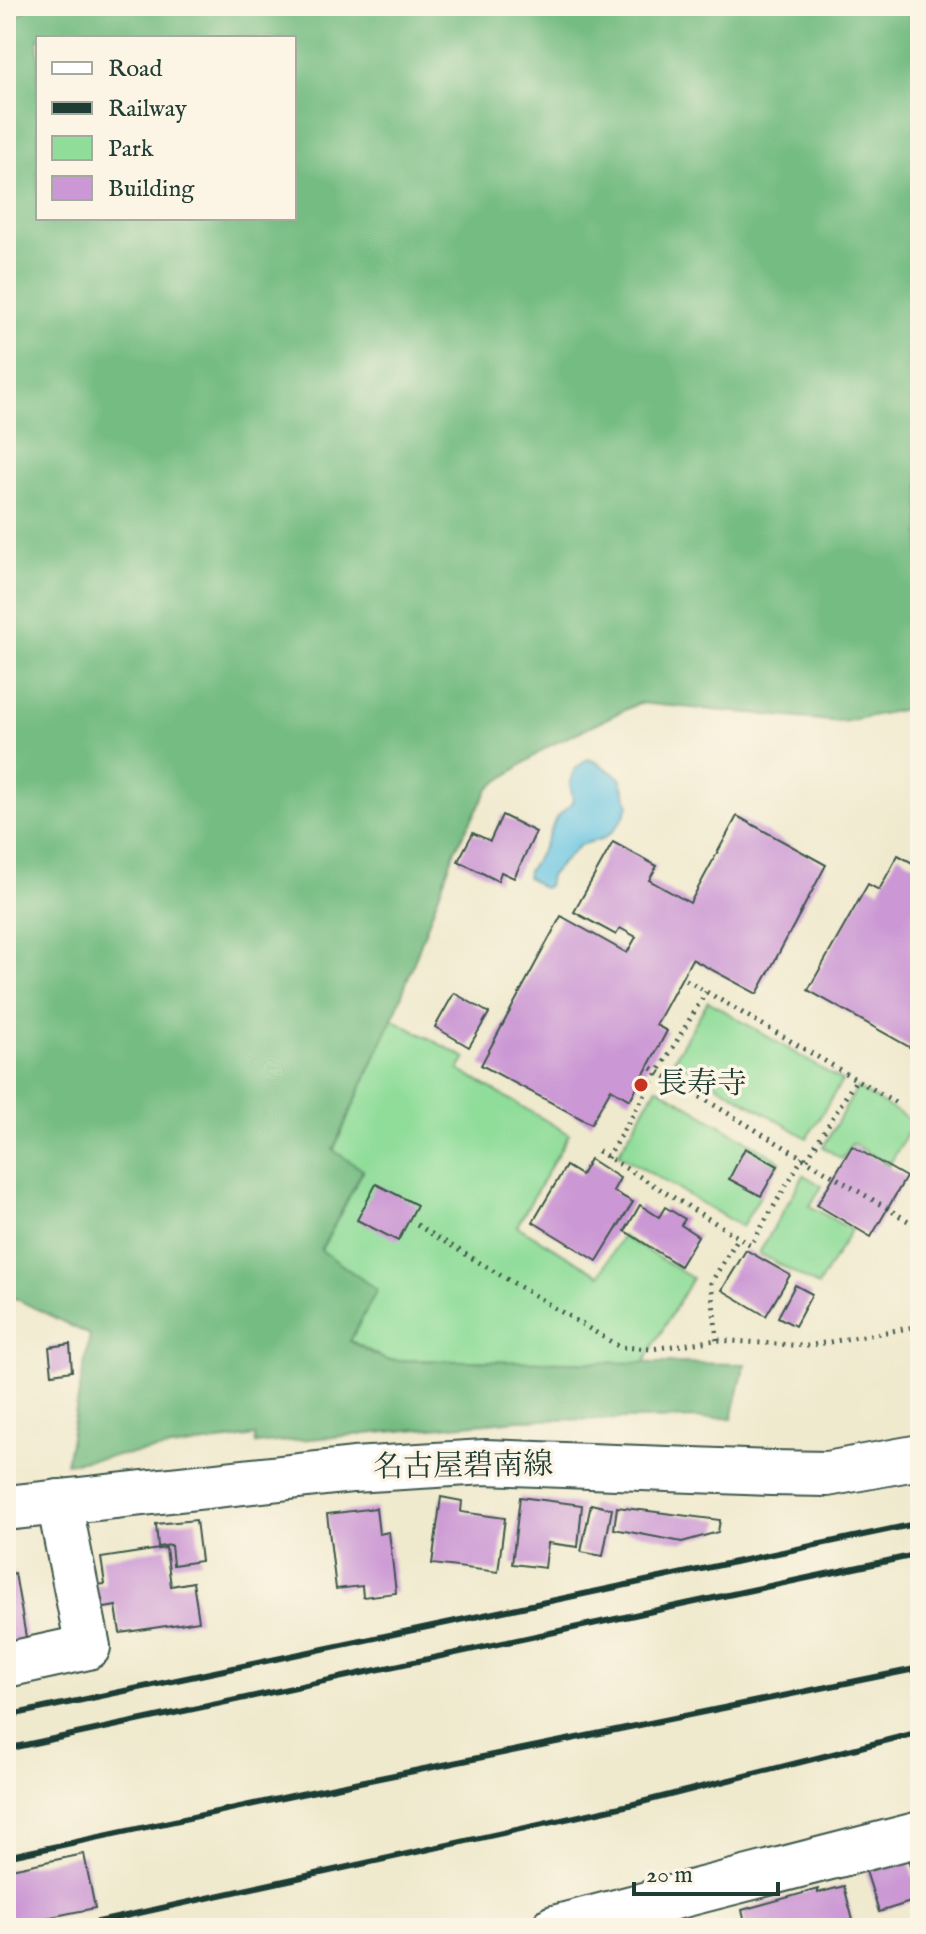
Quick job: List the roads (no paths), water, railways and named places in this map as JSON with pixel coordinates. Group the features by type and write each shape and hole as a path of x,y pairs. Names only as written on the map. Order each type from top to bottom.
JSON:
{"main road":[{"name":"名古屋碧南線","path":"6,1508 353,1470 485,1462 827,1474 920,1457"},
{"path":"6,1665 88,1647 59,1502"},
{"path":"554,1928 920,1834"}],"water":[{"path":"588,759 620,778 629,805 613,831 604,838 580,845 556,869 550,876 548,886 543,888 527,877 528,871 542,850 556,818 573,800 570,783 574,770"}],"railway":[{"path":"6,1716 920,1523"},
{"path":"6,1749 920,1554"},
{"path":"6,1857 920,1668"},
{"path":"71,1928 634,1804 920,1732"}],"place":[{"name":"長寿寺","path":"641,1085"}]}
